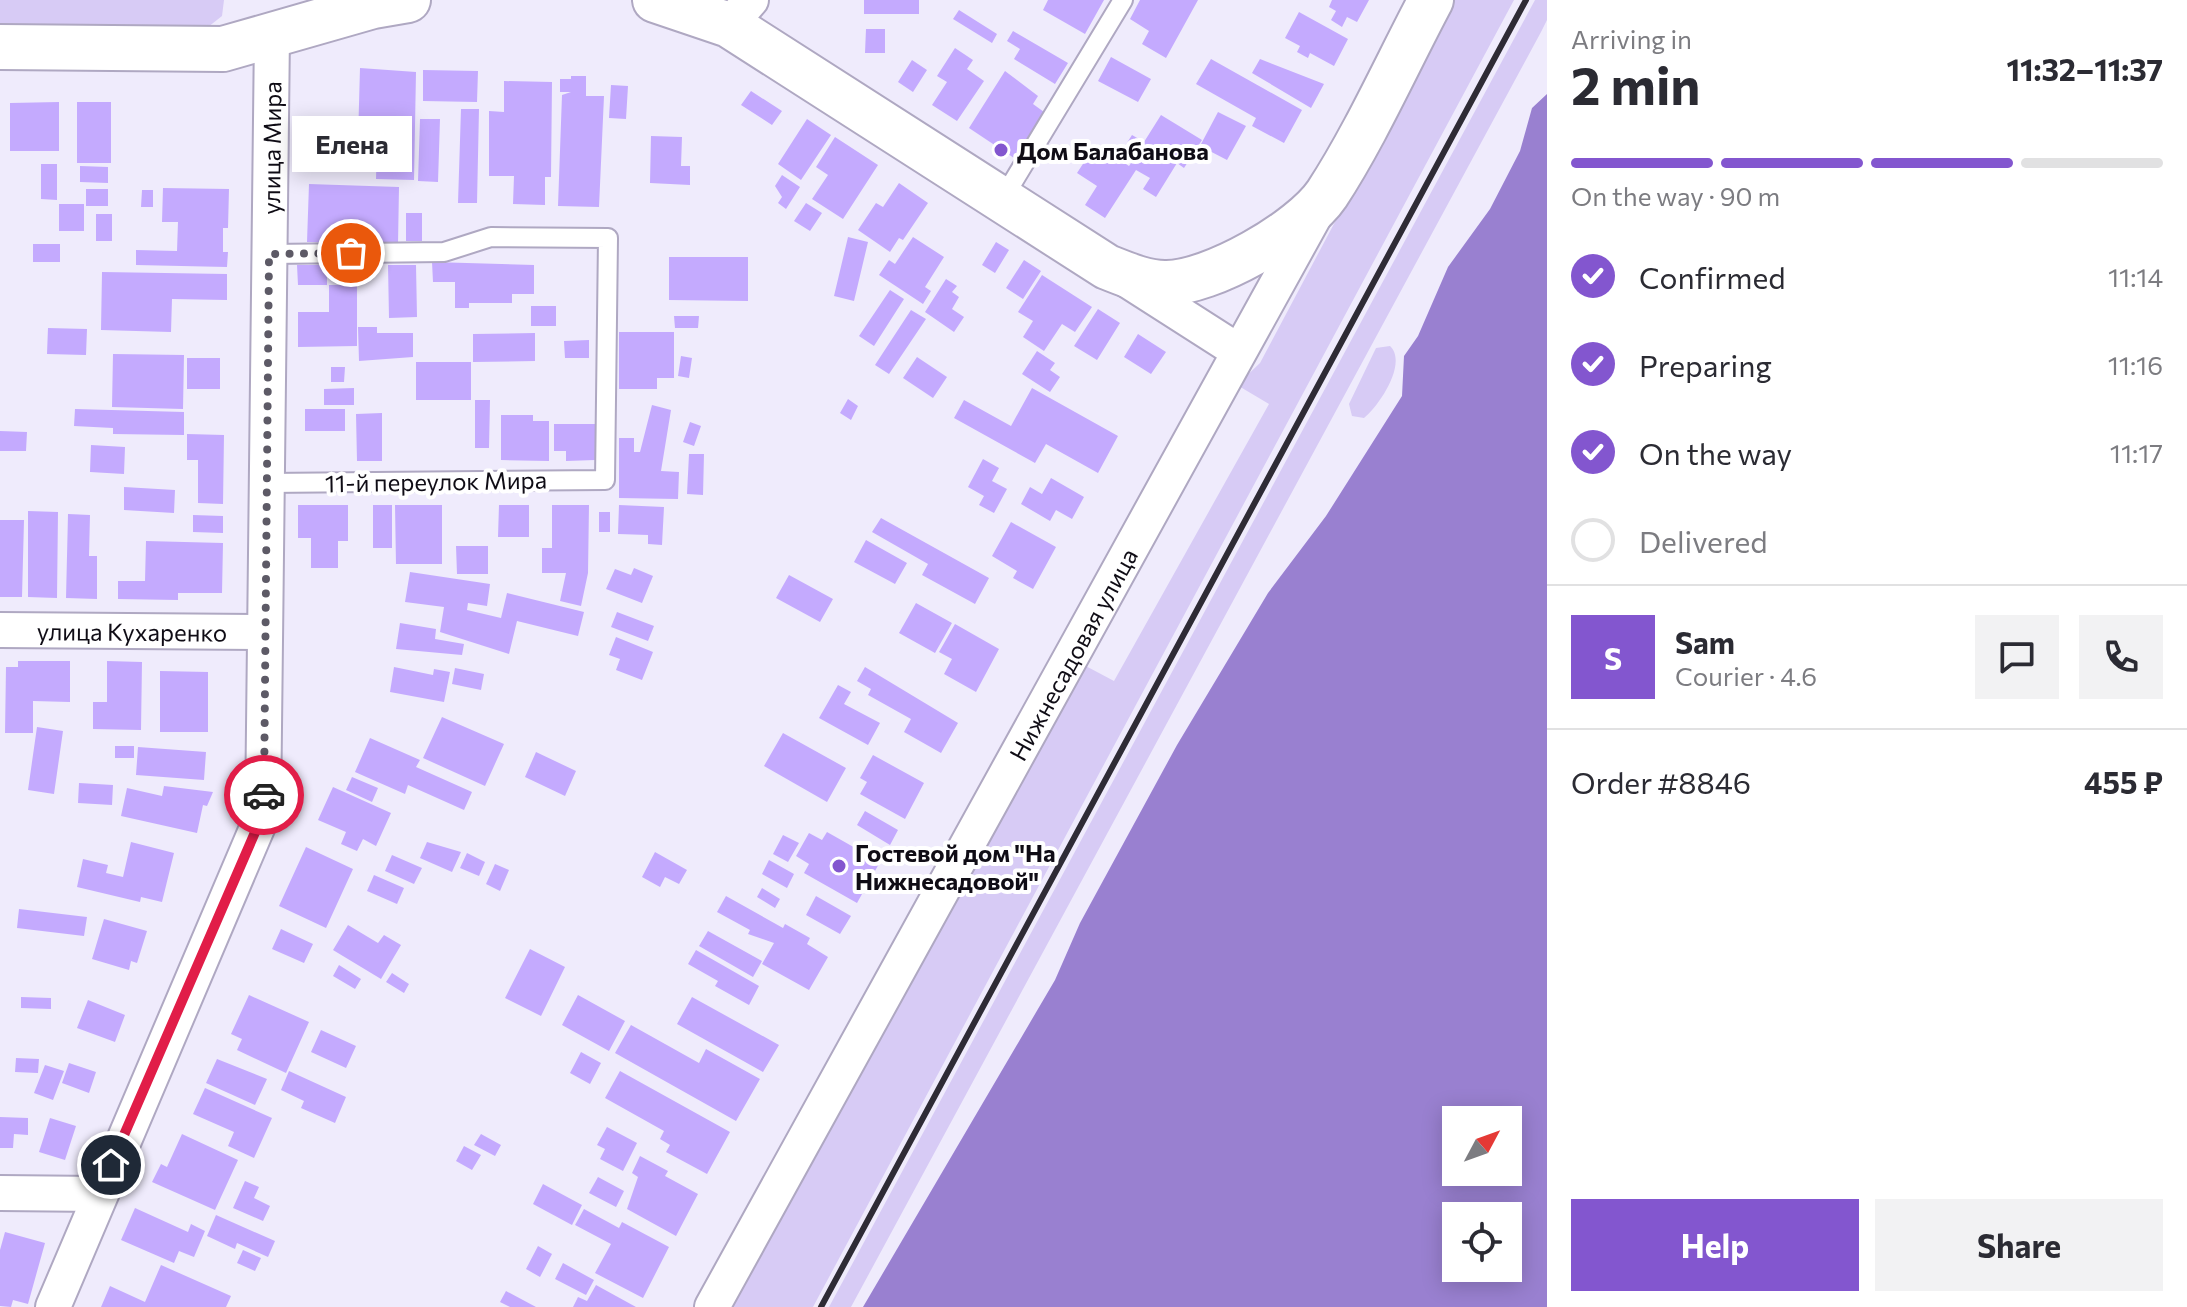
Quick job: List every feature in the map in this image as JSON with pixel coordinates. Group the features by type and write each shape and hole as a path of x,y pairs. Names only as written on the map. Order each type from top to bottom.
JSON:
{"main road":[{"path":"0,47 223,49 272,17 408,0"},
{"path":"655,0 740,12 1002,200 1107,267 1164,283 1198,278 1254,253 1326,196"},
{"name":"Нижнесадовая улица","path":"1326,196 1431,0"}],"street":[{"name":"улица Мира","path":"53,1307 263,814 272,17"},
{"name":"Нижнесадовая улица","path":"712,1307 1326,196"},
{"path":"1107,267 1238,351"},
{"name":"улица Кухаренко","path":"0,630 265,632"},
{"path":"0,1193 99,1194"}],"lane":[{"path":"1002,200 1123,0"},
{"name":"11-й переулок Мира","path":"267,483 605,480 608,238 491,237 444,252 269,254"}],"shaded area":[{"path":"0,0 224,0 222,16 203,31 0,30"},
{"path":"1453,0 1514,0 813,1307 729,1307 1082,664 1114,681 1269,404 1237,385 1260,363"},
{"path":"1535,0 1547,0 1547,20 1541,32 851,1307 829,1307"},
{"path":"1547,94 1547,1307 863,1307 1055,980 1080,923 1177,745 1268,593 1326,516 1402,396 1404,356 1418,336 1448,267 1490,209 1520,151 1532,108"},
{"path":"1390,346 1396,363 1389,384 1364,418 1352,416 1349,404 1376,348"}],"building":[{"path":"864,0 919,0 919,14 864,14"},
{"path":"1048,0 1104,0 1085,34 1043,10"},
{"path":"1140,0 1198,0 1166,58 1142,44 1149,31 1130,19"},
{"path":"1332,0 1369,0 1357,22 1347,17 1342,27 1331,20 1336,11 1329,7"},
{"path":"959,10 997,34 992,43 953,19"},
{"path":"1299,12 1348,39 1334,66 1310,53 1308,58 1297,52 1300,46 1285,38"},
{"path":"866,29 885,29 885,53 865,53"},
{"path":"1013,31 1068,63 1055,84 1014,59 1020,49 1007,41"},
{"path":"955,48 973,60 967,69 984,81 957,121 932,105 947,82 937,76"},
{"path":"1111,57 1151,79 1138,102 1098,81"},
{"path":"1211,59 1302,110 1284,143 1252,126 1256,118 1196,84"},
{"path":"1260,59 1324,84 1311,108 1252,73"},
{"path":"912,60 927,70 913,92 898,82"},
{"path":"360,68 416,72 414,180 376,179 377,140 358,140"},
{"path":"423,70 478,71 477,102 423,101"},
{"path":"1005,71 1038,96 1033,104 1044,112 1014,158 969,128"},
{"path":"571,76 586,76 586,96 604,96 599,207 558,206 562,95 571,92 560,92 560,79 571,79"},
{"path":"504,81 552,82 551,177 545,177 545,205 513,204 514,176 489,176 489,111 504,112"},
{"path":"611,85 628,86 626,119 609,118"},
{"path":"751,91 782,111 772,125 741,105"},
{"path":"59,102 59,151 10,151 10,103"},
{"path":"77,102 111,102 111,163 77,163"},
{"path":"461,109 479,109 477,203 458,203"},
{"path":"1218,112 1246,126 1227,160 1200,146"},
{"path":"1161,115 1202,140 1184,168 1177,163 1156,197 1143,189 1150,178 1136,170 1105,218 1085,205 1097,186 1077,173 1096,144 1129,166 1135,157 1123,149 1132,135 1144,142"},
{"path":"420,119 440,119 438,182 418,181"},
{"path":"807,119 831,135 801,180 778,164"},
{"path":"651,136 682,137 681,166 690,166 690,185 650,183"},
{"path":"835,137 878,165 843,219 812,199 828,175 816,167"},
{"path":"41,164 57,164 57,200 41,199"},
{"path":"80,166 108,167 108,183 80,182"},
{"path":"782,175 800,187 786,209 778,203 782,197 775,186"},
{"path":"899,183 928,203 903,240 899,238 890,252 858,230 876,203 883,207"},
{"path":"309,184 399,187 398,244 307,242"},
{"path":"163,188 229,189 228,228 223,228 223,252 228,252 227,267 136,265 136,250 177,251 178,222 162,222"},
{"path":"86,189 108,189 108,206 86,206"},
{"path":"142,190 153,190 153,207 141,207"},
{"path":"806,203 822,213 810,231 794,221"},
{"path":"59,204 84,204 84,231 59,231"},
{"path":"406,213 422,213 422,241 406,241"},
{"path":"96,214 112,214 112,241 96,241"},
{"path":"848,237 868,242 854,301 834,296"},
{"path":"913,237 944,257 925,287 931,291 923,304 879,275 889,260 895,264"},
{"path":"996,242 1009,250 995,273 982,265"},
{"path":"33,244 60,244 60,262 33,262"},
{"path":"669,257 748,257 748,301 669,300"},
{"path":"1024,260 1041,271 1023,299 1006,288"},
{"path":"432,262 534,265 534,294 512,294 512,303 469,303 469,308 455,308 455,282 433,282"},
{"path":"297,265 327,265 327,285 298,285"},
{"path":"388,265 416,265 417,317 389,318"},
{"path":"102,272 227,274 227,300 172,299 171,332 101,330"},
{"path":"1042,275 1092,307 1075,332 1062,324 1044,351 1023,337 1033,321 1018,312"},
{"path":"946,279 957,286 952,292 959,297 952,309 964,317 954,332 925,312"},
{"path":"329,285 357,285 357,346 298,347 298,312 329,312"},
{"path":"890,290 904,299 874,346 859,336"},
{"path":"531,306 556,306 556,326 531,326"},
{"path":"1098,309 1120,323 1097,360 1074,346"},
{"path":"911,310 926,319 889,374 875,365"},
{"path":"674,316 699,316 698,328 675,328"},
{"path":"358,327 377,327 377,333 413,333 413,357 359,361"},
{"path":"48,328 87,329 86,355 47,354"},
{"path":"619,332 674,332 674,378 657,378 657,389 619,389"},
{"path":"535,333 535,361 473,362 473,334"},
{"path":"1138,334 1166,352 1151,374 1124,357"},
{"path":"589,340 589,358 565,358 564,341"},
{"path":"1037,351 1055,363 1050,370 1060,377 1050,392 1022,374"},
{"path":"113,354 184,355 183,409 112,407"},
{"path":"681,356 692,358 689,378 678,376"},
{"path":"917,357 947,377 933,398 903,378"},
{"path":"187,358 220,358 220,389 187,389"},
{"path":"416,362 471,362 471,400 416,400"},
{"path":"331,367 345,367 344,382 331,382"},
{"path":"354,388 354,405 324,405 324,389"},
{"path":"1032,388 1118,436 1098,473 1046,444 1035,463 954,418 964,400 1011,426"},
{"path":"848,399 858,406 851,420 840,413"},
{"path":"475,400 490,400 489,448 475,448"},
{"path":"652,405 671,410 661,471 679,472 678,499 619,498 619,438 634,438 634,452 640,452"},
{"path":"75,409 184,412 184,435 113,434 113,428 74,426"},
{"path":"305,409 345,409 345,431 305,431"},
{"path":"382,413 382,461 357,461 356,414"},
{"path":"501,415 533,415 533,421 549,421 549,461 501,460"},
{"path":"690,422 701,426 694,446 683,442"},
{"path":"554,424 595,424 595,460 566,461 566,451 554,451"},
{"path":"0,431 27,432 26,451 0,451"},
{"path":"187,434 224,435 223,504 198,503 198,460 187,460"},
{"path":"91,445 125,447 124,474 90,472"},
{"path":"689,454 704,454 703,495 687,494"},
{"path":"983,459 999,468 992,481 1007,489 994,513 979,505 984,496 968,487"},
{"path":"1051,478 1084,497 1072,519 1056,510 1050,521 1021,504 1030,487 1042,494"},
{"path":"124,487 175,490 174,513 124,510"},
{"path":"298,505 348,505 348,541 338,541 338,568 311,568 311,538 298,538"},
{"path":"373,505 392,505 392,548 373,548"},
{"path":"395,505 442,505 442,564 396,564"},
{"path":"499,505 529,505 529,537 498,537"},
{"path":"552,505 589,505 588,573 581,606 560,601 566,573 542,573 542,548 552,548"},
{"path":"619,505 664,507 662,545 648,544 648,535 618,534"},
{"path":"28,511 58,512 57,598 28,597"},
{"path":"599,512 610,512 610,532 599,532"},
{"path":"68,514 90,515 89,556 97,556 97,599 66,598"},
{"path":"193,515 223,516 223,533 193,532"},
{"path":"881,518 989,578 975,604 922,575 928,564 872,532"},
{"path":"0,520 24,520 22,597 0,597"},
{"path":"1011,522 1056,547 1033,589 1013,578 1017,571 992,556"},
{"path":"866,540 907,563 895,584 854,562"},
{"path":"146,541 223,543 222,593 178,593 178,600 118,599 118,581 145,581"},
{"path":"456,546 488,546 488,574 457,574"},
{"path":"634,568 653,576 642,603 606,589 615,569 631,575"},
{"path":"410,572 490,584 487,606 468,603 467,610 501,618 507,593 584,612 578,636 517,621 509,654 440,632 444,607 405,602"},
{"path":"789,575 833,599 820,622 776,598"},
{"path":"916,603 952,623 935,653 899,633"},
{"path":"617,612 654,626 648,641 611,627"},
{"path":"400,623 436,629 435,639 464,644 462,655 396,649"},
{"path":"955,624 999,649 976,692 944,674 952,659 939,652"},
{"path":"616,637 653,652 642,680 616,670 620,659 609,655"},
{"path":"18,661 70,661 70,702 33,701 33,733 5,733 6,667 18,667"},
{"path":"107,661 142,662 141,730 93,729 93,702 107,702"},
{"path":"394,667 433,675 434,669 450,672 444,702 390,692"},
{"path":"865,667 958,723 941,753 904,732 911,719 868,695 871,689 857,681"},
{"path":"455,668 484,674 481,690 452,684"},
{"path":"160,671 208,672 208,732 160,732"},
{"path":"838,685 851,692 844,704 880,723 868,745 819,718"},
{"path":"442,717 504,744 485,786 423,758"},
{"path":"37,727 63,731 54,794 28,790"},
{"path":"783,733 846,768 827,802 764,766"},
{"path":"370,738 420,760 416,767 472,792 464,810 408,785 405,794 355,772"},
{"path":"115,746 134,746 134,758 115,758"},
{"path":"138,747 206,752 204,780 136,775"},
{"path":"536,752 576,771 565,796 525,777"},
{"path":"873,755 924,783 905,819 860,794 867,782 860,778"},
{"path":"352,777 378,788 372,802 346,790"},
{"path":"79,783 113,785 112,805 78,803"},
{"path":"164,786 213,792 207,806 203,805 197,833 121,816 127,788 162,796"},
{"path":"333,787 391,813 376,846 363,839 357,851 341,844 346,832 318,820"},
{"path":"865,811 898,830 890,845 857,825"},
{"path":"827,832 880,862 857,903 804,873 809,864 796,856 809,833 822,840"},
{"path":"783,835 799,843 788,862 773,854"},
{"path":"131,842 174,853 162,902 141,897 140,902 77,887 83,859 108,865 106,873 123,877"},
{"path":"427,842 461,852 452,872 420,858"},
{"path":"306,847 353,869 326,928 279,906"},
{"path":"655,852 687,870 679,884 665,877 660,887 642,877"},
{"path":"467,853 485,862 479,876 460,868"},
{"path":"392,855 422,868 414,884 385,871"},
{"path":"769,860 794,874 787,888 762,874"},
{"path":"495,864 509,870 500,891 486,884"},
{"path":"374,875 404,888 397,904 367,891"},
{"path":"762,888 780,899 775,908 757,897"},
{"path":"726,896 783,928 785,924 810,938 807,944 828,957 809,990 762,964 774,943 748,934 750,930 717,912"},
{"path":"816,896 851,916 840,934 806,915"},
{"path":"19,909 87,917 84,936 17,928"},
{"path":"104,919 147,931 137,963 131,961 129,970 92,959"},
{"path":"348,925 378,943 384,935 401,945 381,979 333,950"},
{"path":"281,929 313,944 304,963 272,949"},
{"path":"708,931 762,961 753,977 699,946"},
{"path":"530,949 565,967 541,1016 505,998"},
{"path":"696,950 759,986 749,1005 715,986 718,981 688,964"},
{"path":"339,965 361,979 355,989 333,976"},
{"path":"392,973 409,984 404,993 386,982"},
{"path":"249,995 309,1022 286,1073 237,1050 242,1039 231,1034"},
{"path":"578,995 625,1021 609,1051 562,1025"},
{"path":"21,997 51,998 51,1009 21,1008"},
{"path":"692,997 779,1045 763,1072 677,1024"},
{"path":"88,1000 125,1015 115,1042 77,1028"},
{"path":"631,1025 699,1063 706,1049 760,1079 736,1121 615,1053"},
{"path":"321,1030 356,1046 346,1068 311,1052"},
{"path":"581,1052 601,1063 590,1084 570,1073"},
{"path":"16,1058 39,1059 38,1073 15,1072"},
{"path":"217,1059 267,1079 255,1105 206,1083"},
{"path":"69,1063 96,1072 89,1093 62,1083"},
{"path":"45,1065 64,1071 53,1100 34,1093"},
{"path":"289,1071 346,1097 335,1123 301,1108 304,1101 281,1090"},
{"path":"620,1071 730,1132 707,1174 666,1152 670,1145 660,1139 664,1131 605,1098"},
{"path":"205,1088 272,1118 254,1158 228,1146 234,1132 193,1114"},
{"path":"0,1117 28,1118 28,1135 14,1134 13,1148 0,1148"},
{"path":"50,1118 76,1126 65,1160 39,1152"},
{"path":"607,1127 637,1143 623,1171 600,1159 605,1149 597,1145"},
{"path":"182,1134 238,1160 215,1210 152,1182 161,1164 167,1167"},
{"path":"481,1134 501,1145 495,1156 474,1145"},
{"path":"464,1146 481,1155 472,1170 456,1161"},
{"path":"640,1156 668,1171 665,1176 698,1194 676,1236 627,1209 638,1177 632,1173"},
{"path":"598,1177 624,1191 616,1207 589,1193"},
{"path":"245,1181 259,1187 254,1198 270,1206 263,1221 233,1208"},
{"path":"543,1184 582,1205 572,1225 533,1204"},
{"path":"135,1208 188,1232 191,1224 205,1231 194,1257 179,1251 174,1263 121,1240"},
{"path":"584,1209 619,1228 622,1222 669,1247 643,1298 595,1273 611,1244 575,1225"},
{"path":"216,1215 275,1241 268,1257 237,1243 235,1249 207,1236"},
{"path":"5,1232 45,1243 28,1304 13,1300 11,1307 0,1306 0,1250"},
{"path":"538,1246 552,1254 540,1277 526,1269"},
{"path":"243,1250 261,1258 255,1271 237,1263"},
{"path":"563,1263 594,1280 586,1295 555,1279"},
{"path":"161,1265 231,1296 226,1307 101,1307 110,1286 145,1302"},
{"path":"596,1285 636,1307 573,1307 578,1297 587,1301"},
{"path":"506,1291 536,1307 510,1307 500,1302"}],"railway":[{"path":"821,1307 1526,0"}],"way so far":[{"path":"264,795 269,254 351,253"}],"place":[{"name":"Дом Балабанова","path":"1001,150"},
{"name":"Елена","path":"351,253"},
{"name":"Гостевой дом \"На Нижнесадовой\"","path":"839,866"}],"route":[{"path":"111,1165 263,814 264,795"}]}
